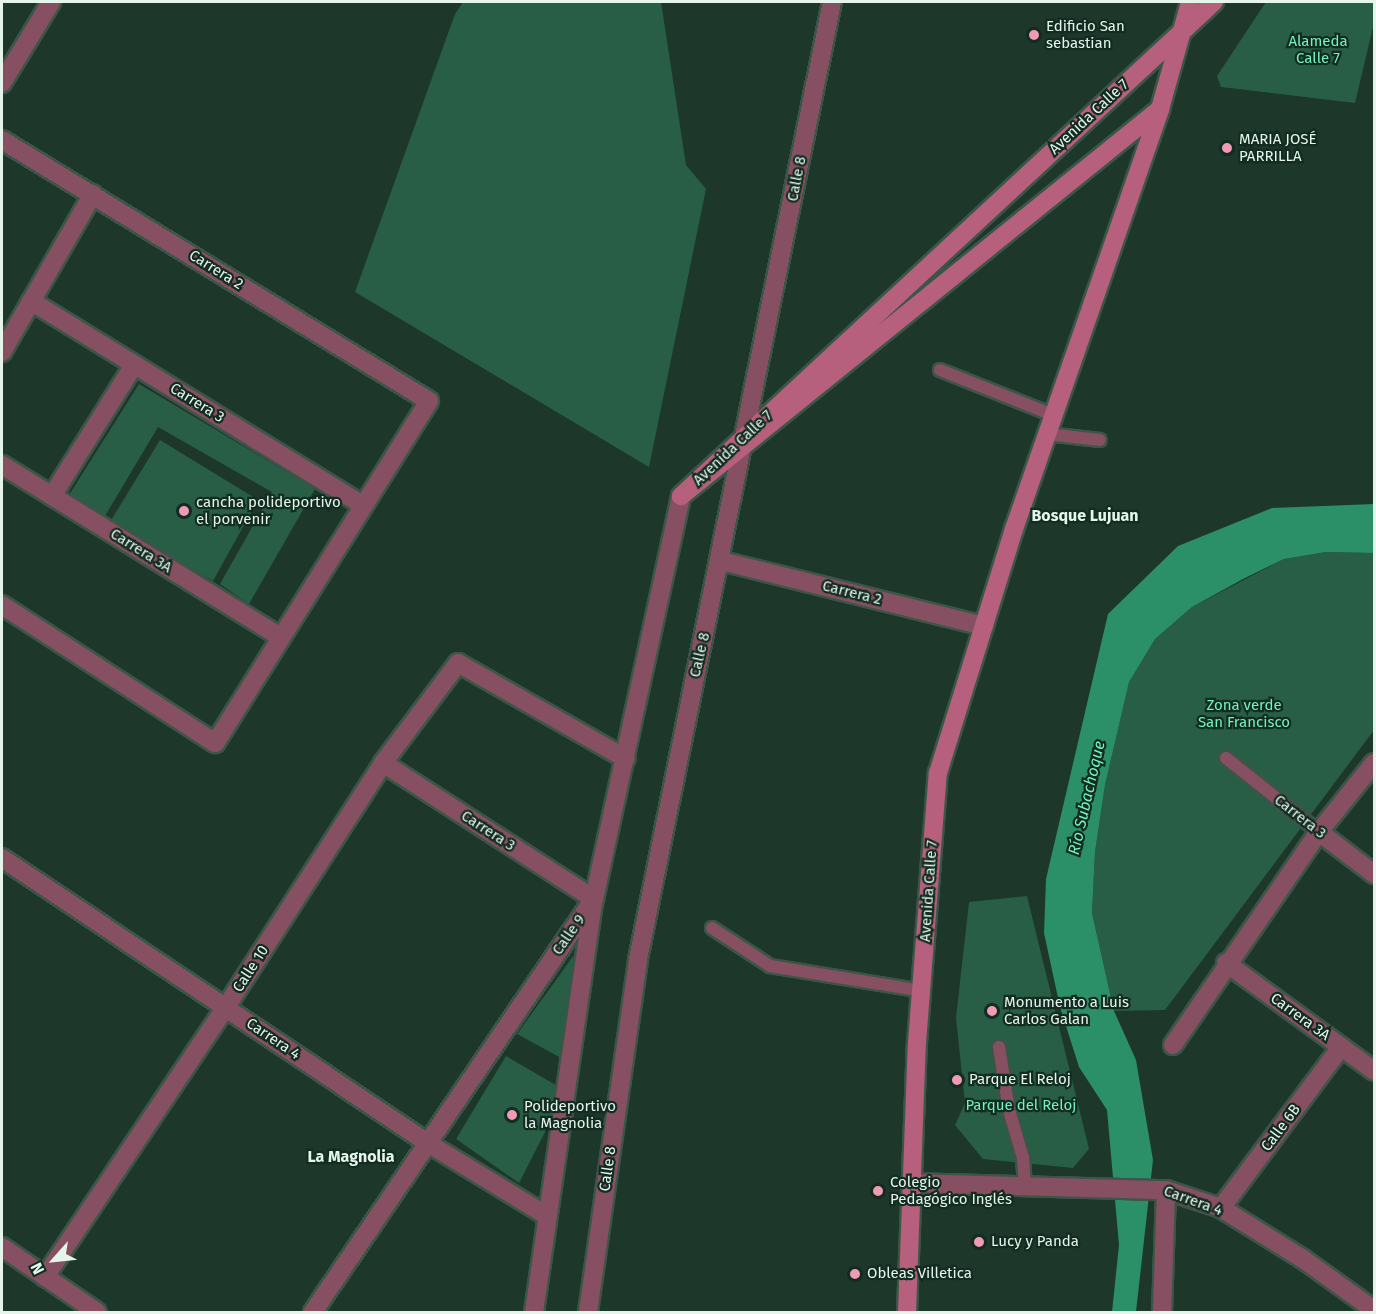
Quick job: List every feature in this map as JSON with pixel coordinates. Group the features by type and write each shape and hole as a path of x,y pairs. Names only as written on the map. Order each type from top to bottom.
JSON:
{"main road":[{"name":"Avenida Calle 7","path":"907,1312 910,1183 938,773 1053,415 1160,109 1190,2"},
{"name":"Avenida Calle 7","path":"681,496 1214,2"},
{"name":"Avenida Calle 7","path":"681,496 1160,109"}],"street":[{"path":"2,83 51,2"},
{"name":"Calle 8","path":"588,1312 638,959 832,2"},
{"name":"Carrera 2","path":"2,140 429,401 363,506"},
{"path":"2,352 93,194"},
{"name":"Carrera 3","path":"32,301 363,506"},
{"path":"52,496 134,365"},
{"name":"Carrera 3A","path":"2,465 281,637"},
{"name":"Calle 9","path":"313,1312 426,1142 594,899 681,496"},
{"path":"2,604 215,743 363,506"},
{"name":"Carrera 2","path":"720,561 984,626"},
{"name":"Calle 10","path":"45,1277 226,1007 383,763 458,663 626,759"},
{"name":"Carrera 3","path":"383,763 594,899"},
{"path":"1173,1045 1226,963 1319,832 1374,763"},
{"name":"Carrera 3","path":"1319,832 1374,874"},
{"name":"Carrera 4","path":"3,864 226,1007 426,1142 548,1216"},
{"path":"534,1312 594,899"},
{"name":"Carrera 3A","path":"1226,963 1374,1071"},
{"name":"Calle 6B","path":"1221,1208 1341,1047"},
{"name":"Carrera 4","path":"910,1183 1161,1189 1221,1208 1303,1259 1374,1310"},
{"path":"1161,1189 1162,1312"},
{"path":"2,1247 97,1312"}],"lane":[{"path":"940,370 1053,415"},
{"path":"1047,434 1100,440"},
{"name":"Carrera 3","path":"1226,758 1319,832"},
{"path":"712,928 770,966 922,991"},
{"path":"999,1047 1009,1110 1023,1158 1025,1185"}],"green space":[{"path":"463,2 661,2 686,165 706,189 649,467 355,292 455,14"},
{"name":"Alameda Calle 7","path":"1266,2 1374,2 1374,23 1355,103 1221,87 1217,76"},
{"path":"139,384 315,489 249,604 220,584 272,492 158,427 105,516 69,495"},
{"name":"cancha polideportivo el porvenir","path":"160,440 258,500 213,581 110,522"},
{"name":"Zona verde San Francisco","path":"1326,552 1374,553 1374,730 1165,1010 1114,1011 1092,913 1095,852 1105,785 1129,681 1155,639 1192,607 1284,559"},
{"name":"Parque del Reloj","path":"1027,896 1089,1149 1073,1168 983,1159 955,1125 965,1103 956,1018 969,902"},
{"path":"574,955 561,1058 517,1034"},
{"name":"Polideportivo la Magnolia","path":"506,1056 566,1091 519,1183 456,1139"}],"water":[{"name":"Río Subachoque","path":"1374,504 1374,553 1326,552 1284,559 1243,579 1192,607 1155,639 1129,682 1105,785 1095,852 1092,913 1114,1011 1136,1060 1153,1160 1136,1312 1112,1312 1119,1245 1107,1110 1079,1067 1060,1007 1044,933 1046,879 1108,614 1178,546 1272,508"}],"place":[{"name":"Edificio San sebastian","path":"1034,35"},
{"name":"MARIA JOSÉ PARRILLA","path":"1227,148"},
{"name":"cancha polideportivo el porvenir","path":"184,511"},
{"name":"Monumento a Luis Carlos Galan","path":"992,1011"},
{"name":"Parque El Reloj","path":"957,1080"},
{"name":"Polideportivo la Magnolia","path":"512,1115"},
{"name":"Colegio Pedagógico Inglés","path":"878,1191"},
{"name":"Lucy y Panda","path":"979,1242"},
{"name":"Obleas Villetica","path":"855,1274"}],"district":[{"name":"Bosque Lujuan","path":"1085,516"},
{"name":"La Magnolia","path":"351,1157"}]}
